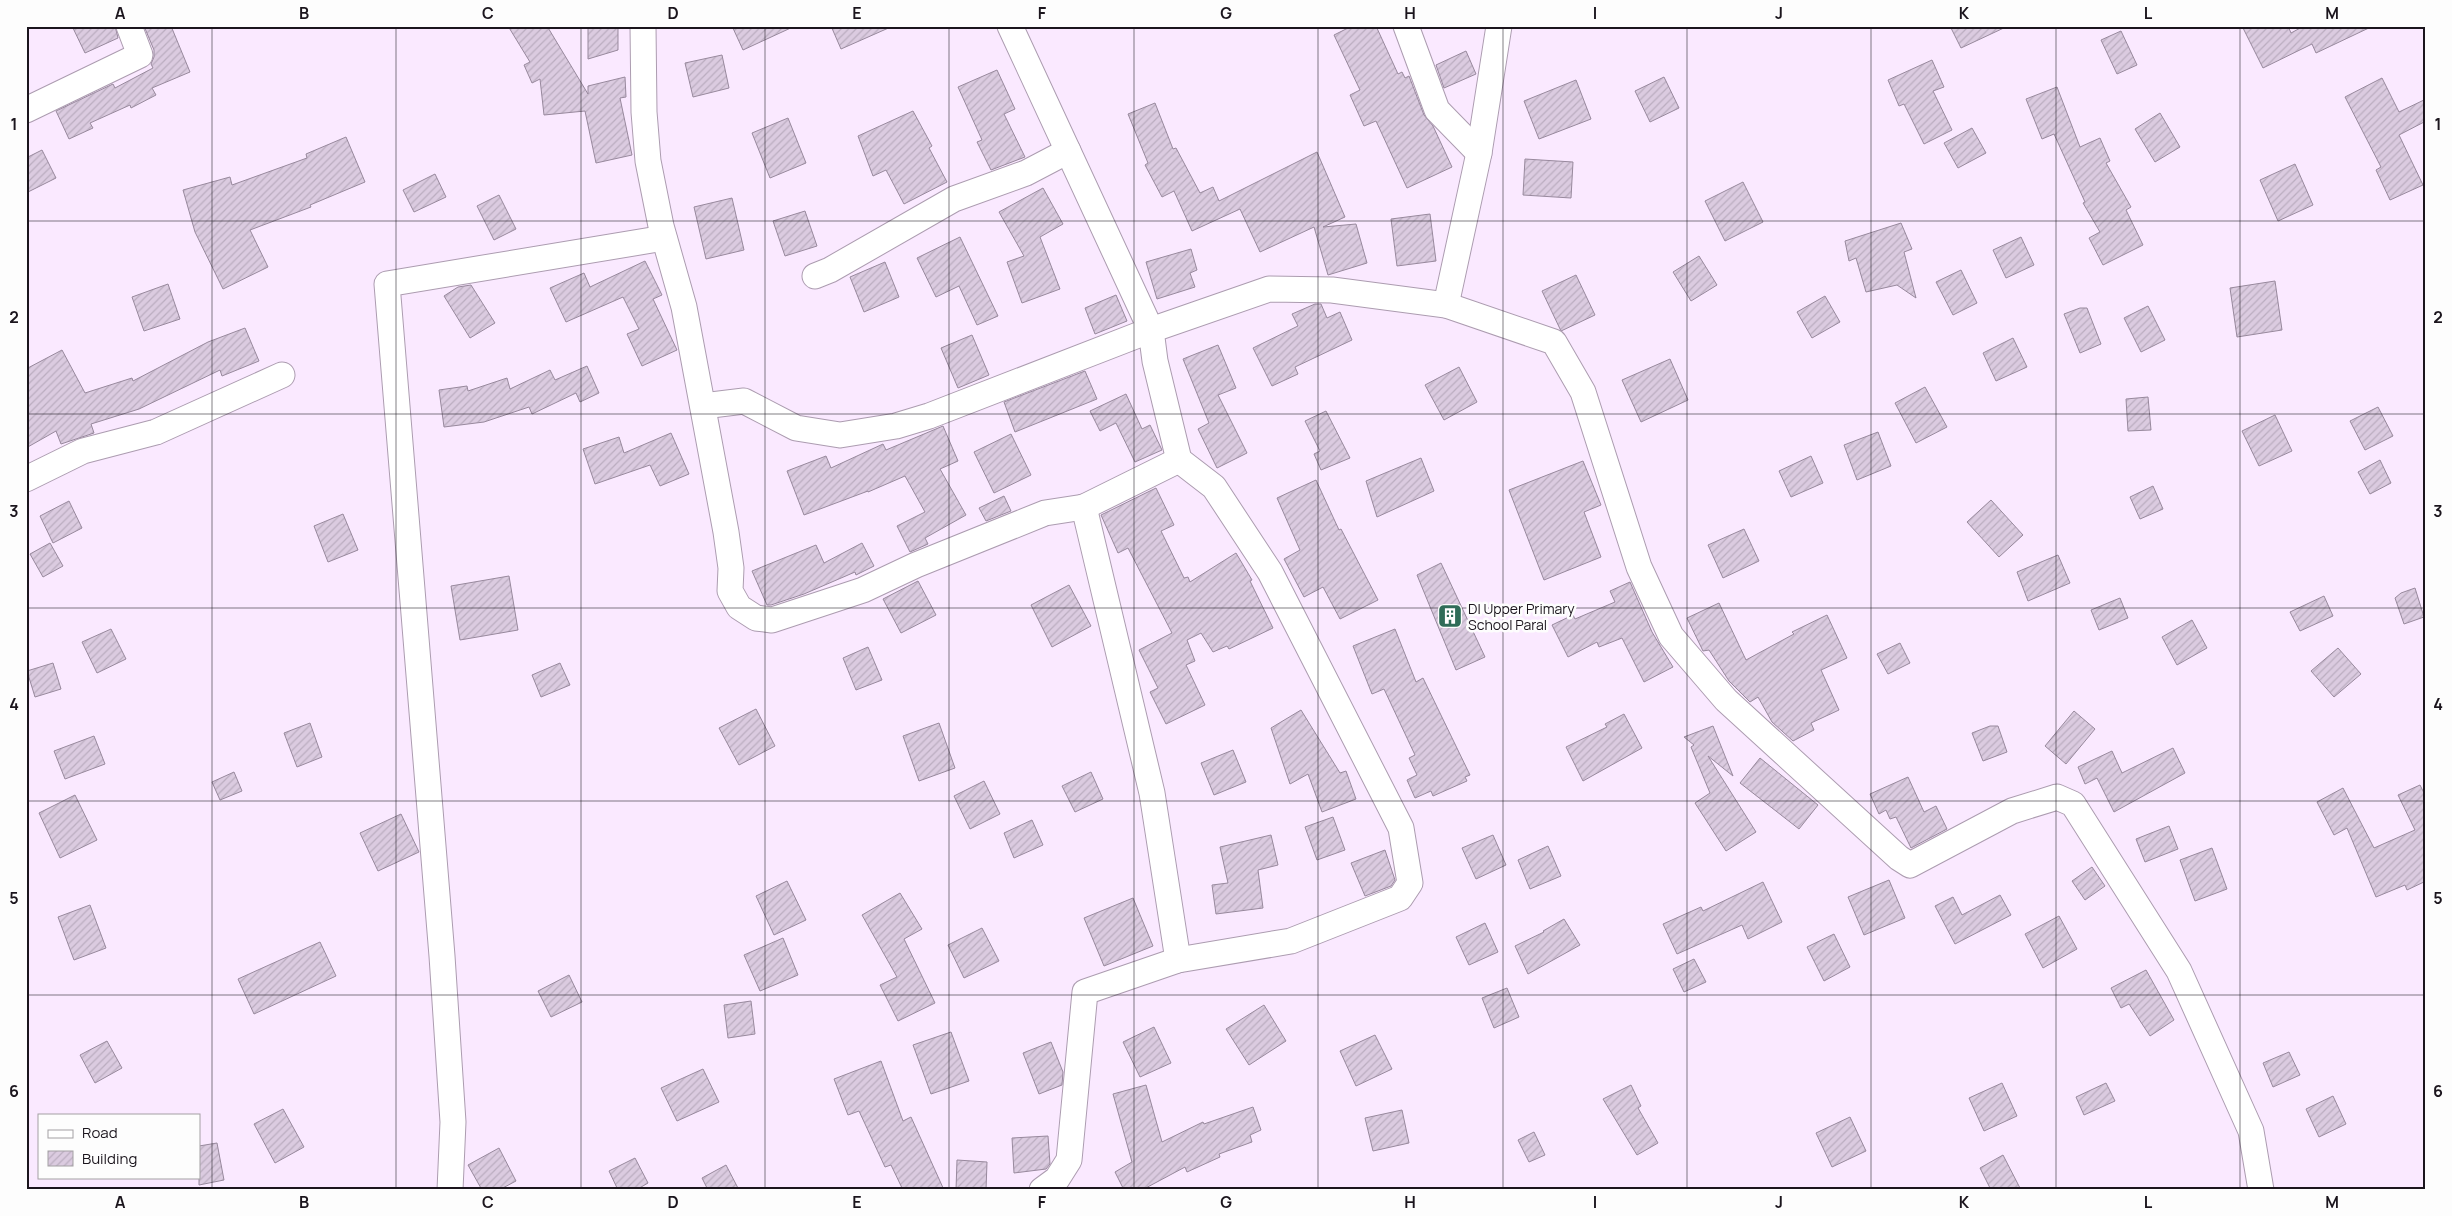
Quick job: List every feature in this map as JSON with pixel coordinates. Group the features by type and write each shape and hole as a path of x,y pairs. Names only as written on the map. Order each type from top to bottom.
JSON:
{"street":[{"path":"26,110 140,55 129,26"},
{"path":"644,26 644,112 648,161 664,238 684,307 726,532 731,568 730,591 739,607 756,618 772,620 814,608 863,590 916,565 1045,513 1084,506 1179,460"},
{"path":"1010,26 1150,330 1155,361 1179,460 1214,487 1270,572 1402,828 1410,883 1400,898 1290,941 1178,960 1085,992 1069,1160 1057,1179 1042,1190"},
{"path":"1406,26 1436,110 1479,153"},
{"path":"1446,305 1479,153 1499,26"},
{"path":"815,276 830,270 954,199 1026,173 1068,151"},
{"path":"450,1190 453,1122 442,956 387,284 664,238"},
{"path":"704,406 744,401 796,428 840,436 896,426 929,416 1150,330 1269,289 1332,290 1446,305 1554,342 1583,392 1639,567 1671,636 1726,700 1899,858 1910,865 2012,810 2057,797 2073,804 2179,971 2251,1131 2261,1190"},
{"path":"26,479 83,450 156,432 282,376"},
{"path":"1084,506 1152,793 1178,960"}],"building":[{"path":"72,26 115,26 118,38 85,53"},
{"path":"144,26 171,26 190,72 152,88 156,95 131,108 130,105 90,123 93,128 69,139 56,111 113,84 115,88 153,68 151,64 154,50"},
{"path":"508,26 547,26 588,94 588,86 625,77 626,97 620,98 632,155 596,163 585,111 544,115 540,79 532,83 524,65 530,62"},
{"path":"588,26 618,26 618,50 588,59"},
{"path":"732,26 795,26 743,50"},
{"path":"831,26 893,26 841,49"},
{"path":"1352,26 1376,26 1398,74 1402,72 1405,78 1409,76 1424,115 1433,126 1452,167 1407,188 1376,121 1364,126 1350,95 1360,90 1334,35"},
{"path":"1950,26 2008,26 1961,48"},
{"path":"2242,26 2288,26 2291,33 2304,26 2373,26 2316,53 2312,44 2263,68"},
{"path":"2121,31 2137,65 2117,74 2101,40"},
{"path":"1466,51 1476,74 1444,88 1436,65"},
{"path":"722,55 729,88 693,97 685,63"},
{"path":"1932,60 1944,87 1933,91 1952,130 1924,144 1904,104 1899,106 1888,80"},
{"path":"997,70 1015,109 1004,114 1025,157 991,170 977,142 982,140 958,87"},
{"path":"1664,77 1679,108 1650,122 1635,91"},
{"path":"2382,78 2399,112 2426,99 2426,121 2399,135 2423,185 2390,200 2376,170 2381,167 2345,97"},
{"path":"1576,80 1591,119 1539,139 1524,101"},
{"path":"2057,87 2080,147 2100,138 2110,161 2106,163 2131,207 2126,210 2143,245 2103,265 2089,238 2100,232 2083,203 2085,202 2054,134 2042,139 2026,99"},
{"path":"1155,103 1173,149 1176,148 1200,193 1213,187 1219,201 1317,152 1345,217 1323,227 1356,224 1367,263 1328,275 1314,227 1260,252 1240,209 1192,231 1174,191 1162,197 1145,165 1148,163 1128,114"},
{"path":"913,111 932,146 929,148 947,182 904,204 886,170 873,176 858,136"},
{"path":"2160,113 2180,147 2155,162 2135,129"},
{"path":"788,118 806,163 770,178 752,133"},
{"path":"1972,128 1986,153 1958,168 1944,143"},
{"path":"346,137 365,182 310,205 311,207 250,230 268,267 223,289 195,232 183,190 230,177 232,185 307,158 306,154"},
{"path":"42,150 56,178 26,193 26,158"},
{"path":"1525,159 1573,162 1571,198 1523,195"},
{"path":"2295,164 2313,205 2278,221 2260,180"},
{"path":"435,174 446,197 414,212 403,190"},
{"path":"1743,182 1763,222 1725,241 1705,201"},
{"path":"1043,188 1063,224 1040,237 1060,289 1022,303 1007,262 1024,256 999,212"},
{"path":"499,195 516,229 494,240 477,206"},
{"path":"732,198 744,250 706,259 694,207"},
{"path":"805,211 817,246 785,256 773,221"},
{"path":"1430,214 1436,261 1397,266 1391,219"},
{"path":"1901,223 1912,249 1904,252 1916,298 1897,285 1866,292 1856,258 1849,261 1845,241"},
{"path":"960,237 998,316 977,325 959,286 936,297 917,258"},
{"path":"2021,237 2034,265 2006,278 1993,250"},
{"path":"1191,249 1197,270 1190,273 1195,287 1157,299 1146,262"},
{"path":"1699,256 1717,285 1691,301 1673,272"},
{"path":"645,261 662,295 653,299 677,350 642,366 627,334 639,329 623,297 566,322 550,288 584,273 590,287"},
{"path":"885,262 899,297 864,312 850,277"},
{"path":"1961,270 1977,303 1953,315 1936,282"},
{"path":"1576,275 1595,315 1561,331 1542,291"},
{"path":"2275,281 2282,330 2237,337 2230,288"},
{"path":"168,284 180,319 144,331 132,297"},
{"path":"471,285 495,323 470,338 444,296 458,287"},
{"path":"1116,295 1127,321 1095,334 1085,308"},
{"path":"1825,296 1840,322 1812,338 1797,312"},
{"path":"1315,304 1321,304 1327,318 1340,312 1352,340 1295,367 1298,374 1272,386 1253,348 1298,326 1292,314"},
{"path":"2148,306 2165,340 2141,352 2124,318"},
{"path":"2080,308 2087,308 2101,344 2080,353 2064,314"},
{"path":"245,328 259,361 222,376 220,370 139,409 91,424 94,433 61,444 56,431 26,448 26,369 62,350 85,393 132,378 133,381 208,342"},
{"path":"972,335 989,375 958,388 941,348"},
{"path":"2013,338 2027,367 1996,381 1983,353"},
{"path":"1218,345 1236,388 1218,395 1247,453 1217,468 1198,429 1209,423 1183,359"},
{"path":"1670,359 1688,400 1641,422 1622,380"},
{"path":"587,366 599,393 580,402 576,393 532,414 529,407 484,422 444,427 439,390 467,386 468,391 507,378 510,389 550,370 555,380"},
{"path":"1459,367 1477,402 1444,420 1425,385"},
{"path":"1085,371 1097,399 1015,432 1004,402"},
{"path":"1925,387 1947,427 1916,443 1895,403"},
{"path":"1126,394 1142,429 1150,425 1162,450 1135,462 1116,423 1100,431 1090,411"},
{"path":"2148,397 2151,430 2128,431 2126,399"},
{"path":"2378,407 2393,436 2365,450 2350,421"},
{"path":"1326,411 1350,458 1321,470 1314,454 1320,451 1305,421"},
{"path":"2275,415 2292,451 2259,466 2242,431"},
{"path":"943,426 958,461 940,469 966,515 925,538 928,544 910,552 897,526 925,512 905,476 868,492 804,515 787,471 826,456 831,468 883,444 886,450"},
{"path":"1878,432 1891,466 1857,480 1844,445"},
{"path":"671,433 689,474 660,486 650,465 595,484 583,449 619,437 624,453"},
{"path":"1011,434 1031,475 994,493 974,452"},
{"path":"1811,456 1823,483 1791,497 1779,471"},
{"path":"1421,458 1434,491 1377,517 1366,481"},
{"path":"2380,460 2391,483 2370,494 2358,472"},
{"path":"1583,461 1601,505 1584,512 1601,557 1544,580 1509,490"},
{"path":"1316,480 1339,530 1341,529 1378,600 1340,619 1323,587 1304,597 1284,559 1300,550 1277,498"},
{"path":"2153,486 2163,509 2140,519 2130,497"},
{"path":"1156,488 1174,525 1161,531 1184,578 1188,577 1190,582 1236,553 1252,580 1250,581 1273,628 1229,649 1227,646 1213,652 1201,633 1187,640 1195,661 1186,665 1205,705 1166,724 1150,692 1158,688 1139,650 1172,633 1128,548 1118,553 1101,515"},
{"path":"1004,496 1011,511 986,521 979,508"},
{"path":"1991,500 2023,535 1999,557 1967,522"},
{"path":"69,501 82,528 53,543 40,516"},
{"path":"343,514 358,550 328,562 314,526"},
{"path":"1744,529 1759,561 1723,578 1708,545"},
{"path":"50,543 63,566 43,577 30,554"},
{"path":"862,543 874,566 856,575 855,572 804,594 771,605 767,605 752,571 816,545 824,563"},
{"path":"2058,555 2070,583 2028,601 2017,572"},
{"name":"DI Upper Primary School Paral","path":"1441,563 1485,657 1456,670 1417,575"},
{"path":"509,576 518,630 460,640 451,586"},
{"path":"918,581 936,615 901,633 883,599"},
{"path":"1630,582 1652,632 1673,667 1644,682 1622,638 1599,647 1597,642 1568,657 1552,625 1573,615 1575,619 1615,602 1610,591"},
{"path":"1069,585 1091,626 1052,647 1031,605"},
{"path":"2415,588 2424,617 2404,624 2395,598 2401,593"},
{"path":"2324,596 2333,616 2300,631 2290,612"},
{"path":"2120,598 2128,618 2099,630 2091,610"},
{"path":"1719,603 1746,660 1794,634 1792,632 1827,615 1847,658 1821,670 1839,710 1811,723 1814,730 1793,741 1772,722 1758,697 1750,702 1729,681 1709,650 1703,651 1687,618"},
{"path":"2192,620 2207,648 2177,665 2162,637"},
{"path":"111,629 126,659 97,673 82,642"},
{"path":"1395,629 1416,682 1423,678 1470,775 1465,777 1467,781 1433,796 1431,791 1415,798 1407,780 1417,775 1409,758 1415,755 1384,689 1372,694 1353,646"},
{"path":"1900,643 1910,663 1888,674 1877,654"},
{"path":"868,647 882,680 856,690 843,658"},
{"path":"2338,648 2361,674 2334,697 2311,671"},
{"path":"53,663 61,689 35,697 27,671"},
{"path":"560,663 570,685 541,697 532,675"},
{"path":"756,709 775,746 739,765 719,728"},
{"path":"1301,710 1340,773 1346,771 1356,799 1322,812 1308,774 1290,784 1271,728"},
{"path":"2074,711 2095,729 2066,764 2045,746"},
{"path":"1624,714 1642,748 1583,781 1566,747 1607,727 1605,724"},
{"path":"310,723 322,757 297,767 284,733"},
{"path":"939,723 955,768 919,781 903,736"},
{"path":"1713,726 1733,776 1708,756 1756,832 1726,851 1695,803 1710,793 1691,747 1694,745 1684,737"},
{"path":"1990,726 1998,726 2007,752 1983,761 1972,733"},
{"path":"94,736 105,764 65,779 54,751"},
{"path":"2173,748 2185,773 2114,812 2097,778 2085,784 2078,767 2112,751 2122,773"},
{"path":"1233,750 1246,782 1214,795 1201,763"},
{"path":"1760,758 1818,805 1799,829 1740,783"},
{"path":"234,772 242,791 220,800 212,782"},
{"path":"1091,772 1103,799 1075,812 1062,786"},
{"path":"1908,777 1924,812 1936,806 1947,829 1911,848 1896,817 1890,819 1886,810 1879,814 1870,794"},
{"path":"984,781 1000,814 970,829 954,796"},
{"path":"2420,785 2426,797 2426,881 2407,890 2405,885 2376,897 2347,828 2334,835 2317,802 2343,788 2374,848 2415,830 2398,795"},
{"path":"75,795 97,840 60,858 39,813"},
{"path":"401,814 419,852 378,871 360,833"},
{"path":"1333,817 1345,850 1317,860 1305,827"},
{"path":"1032,820 1043,845 1014,858 1004,833"},
{"path":"2169,826 2178,849 2145,862 2136,839"},
{"path":"1271,835 1278,865 1258,870 1263,908 1216,914 1212,885 1228,883 1220,847"},
{"path":"1493,835 1506,865 1476,879 1462,848"},
{"path":"1548,846 1561,876 1530,889 1518,860"},
{"path":"2212,848 2227,889 2195,901 2180,860"},
{"path":"1385,850 1395,880 1391,886 1365,896 1351,863"},
{"path":"2092,867 2105,886 2085,900 2072,881"},
{"path":"1889,880 1905,918 1864,935 1848,897"},
{"path":"787,881 806,920 774,935 756,896"},
{"path":"1763,882 1782,922 1748,939 1742,925 1677,954 1663,924 1701,907 1703,911"},
{"path":"900,893 922,929 904,939 935,1003 898,1021 880,985 897,977 862,915"},
{"path":"2000,895 2011,915 1955,944 1935,906 1953,897 1962,915"},
{"path":"1133,898 1153,946 1104,966 1084,918"},
{"path":"90,905 106,948 74,960 58,917"},
{"path":"2059,916 2077,949 2043,968 2025,934"},
{"path":"1564,919 1580,945 1528,974 1515,946 1544,932"},
{"path":"1485,923 1498,952 1469,965 1456,937"},
{"path":"982,928 999,961 964,978 948,945"},
{"path":"1834,934 1850,967 1824,981 1807,947"},
{"path":"783,938 798,975 760,991 744,955"},
{"path":"320,942 336,976 254,1014 238,979"},
{"path":"1694,959 1706,982 1684,992 1673,969"},
{"path":"2146,970 2174,1020 2150,1036 2129,1004 2121,1008 2111,988"},
{"path":"569,975 582,1002 551,1017 538,991"},
{"path":"1507,988 1519,1017 1494,1028 1482,998"},
{"path":"751,1001 755,1034 728,1038 724,1005"},
{"path":"1264,1005 1286,1041 1249,1065 1226,1029"},
{"path":"1154,1027 1171,1063 1140,1077 1123,1042"},
{"path":"951,1032 969,1081 931,1094 913,1045"},
{"path":"1375,1035 1392,1069 1356,1086 1340,1051"},
{"path":"107,1041 122,1068 95,1083 80,1055"},
{"path":"1051,1042 1063,1072 1062,1085 1039,1094 1023,1053"},
{"path":"2289,1052 2300,1075 2273,1087 2263,1063"},
{"path":"881,1061 903,1121 911,1117 944,1190 903,1190 891,1165 885,1167 859,1111 848,1115 834,1079"},
{"path":"703,1069 719,1102 677,1121 661,1088"},
{"path":"2002,1083 2017,1116 1984,1131 1969,1098"},
{"path":"2106,1083 2115,1101 2084,1115 2076,1097"},
{"path":"1146,1085 1162,1142 1203,1122 1204,1124 1253,1107 1261,1130 1250,1135 1252,1142 1219,1154 1220,1157 1187,1172 1185,1167 1142,1190 1124,1190 1115,1172 1132,1162 1113,1094"},
{"path":"1631,1085 1641,1106 1638,1108 1658,1143 1637,1155 1603,1099"},
{"path":"2333,1096 2346,1124 2319,1137 2306,1109"},
{"path":"283,1109 304,1147 275,1163 254,1124"},
{"path":"1402,1110 1409,1143 1373,1151 1365,1118"},
{"path":"1850,1117 1866,1151 1832,1167 1816,1133"},
{"path":"1534,1132 1545,1155 1529,1162 1518,1140"},
{"path":"1048,1136 1050,1164 1046,1169 1014,1173 1012,1138"},
{"path":"217,1143 224,1180 199,1185 200,1146"},
{"path":"499,1148 516,1181 499,1190 482,1190 468,1165"},
{"path":"2003,1155 2021,1190 1991,1190 1980,1168"},
{"path":"635,1158 648,1183 636,1190 618,1190 609,1171"},
{"path":"957,1160 987,1162 986,1190 956,1190"},
{"path":"726,1165 739,1190 708,1190 702,1178"}],"place":[{"name":"DI Upper Primary School Paral","path":"1450,616"}]}
